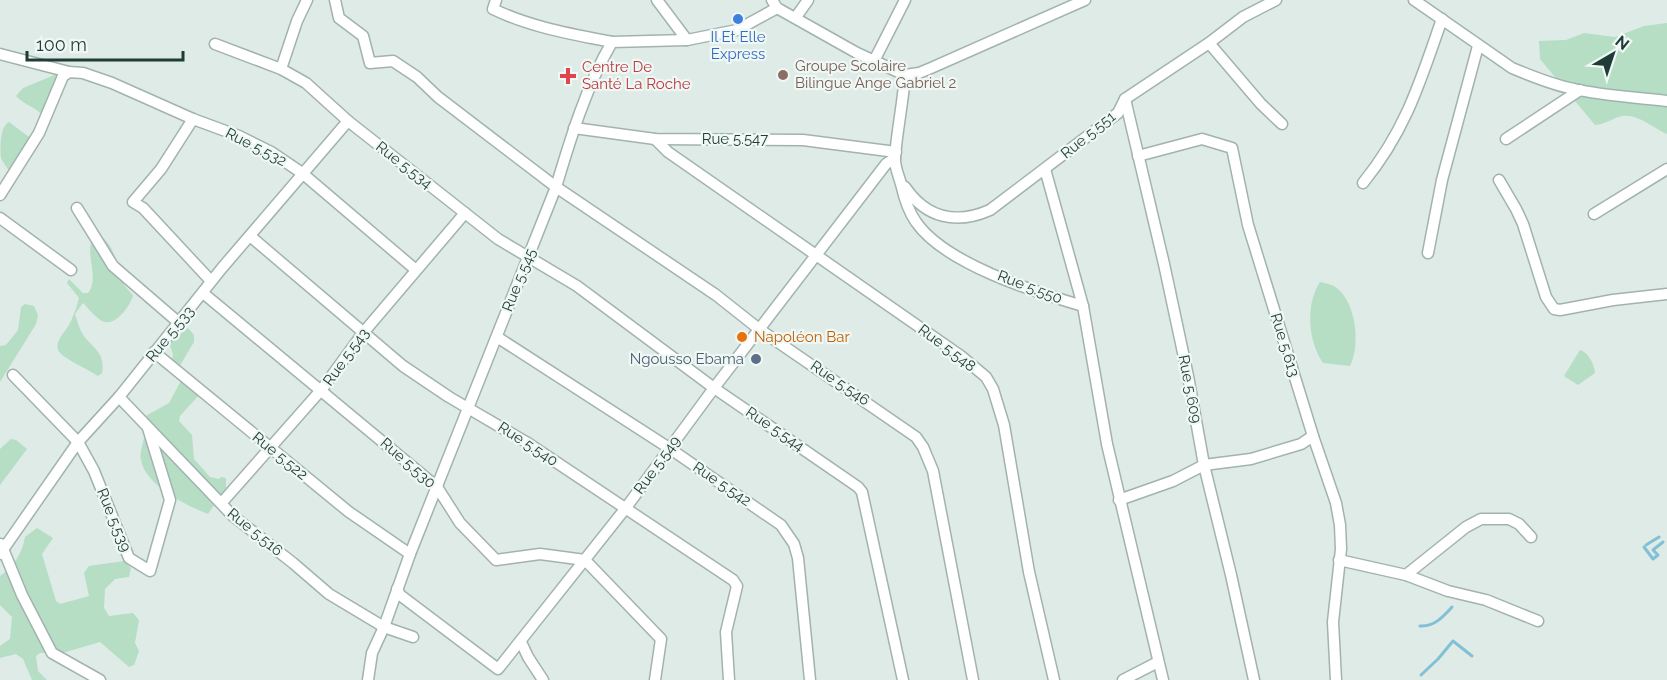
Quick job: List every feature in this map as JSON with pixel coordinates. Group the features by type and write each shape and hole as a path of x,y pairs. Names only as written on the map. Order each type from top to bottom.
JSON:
{"street":[{"path":"281,69 297,21 307,0"},
{"name":"Rue 5.546","path":"335,0 339,18 363,36 370,63 393,61 417,77 438,97 556,187 716,295 759,329 906,429 923,447 933,471 974,680"},
{"path":"496,0 493,9 504,15 539,27 612,42 687,39 737,30 775,4 874,61 905,75 932,68 1085,0"},
{"path":"657,0 687,39"},
{"path":"796,17 808,0"},
{"path":"874,61 905,0"},
{"name":"Rue 5.551","path":"899,177 918,203 942,216 956,219 971,217 990,210 1118,113 1125,99 1209,43 1243,17 1276,0"},
{"path":"1414,0 1512,68 1580,90 1667,101"},
{"path":"1363,183 1386,155 1399,131 1416,93 1442,19"},
{"name":"Rue 5.545","path":"368,680 372,653 556,187 593,76 612,42"},
{"path":"1209,43 1261,104 1282,124"},
{"name":"Rue 5.534","path":"215,44 281,69 306,83 348,121 465,213 528,258"},
{"path":"1428,253 1442,180 1478,46"},
{"name":"Rue 5.532","path":"0,54 69,72 83,73 112,83 192,119 239,136 271,152 302,173 416,270"},
{"path":"0,195 39,134 63,76 69,72"},
{"name":"Rue 5.550","path":"905,75 896,155 899,177 915,221 923,231 958,257 1021,286 1083,306 1107,444 1163,680"},
{"path":"1506,139 1580,90"},
{"name":"Rue 5.609","path":"1125,99 1164,264 1204,465 1232,575 1254,680"},
{"path":"192,119 161,169 134,201 211,282"},
{"name":"Rue 5.533","path":"1,548 78,442 119,397 211,282 348,121"},
{"name":"Rue 5.547","path":"574,128 655,139 803,140 896,155"},
{"name":"Rue 5.548","path":"655,139 668,152 961,356 986,377 1004,425 1029,572 1054,680"},
{"name":"Rue 5.613","path":"1138,156 1202,139 1232,148 1248,225 1313,436"},
{"name":"Rue 5.549","path":"397,590 400,595 498,669 626,509 759,329 886,164 896,155"},
{"path":"1045,169 1083,306"},
{"path":"1594,214 1667,169"},
{"path":"1498,180 1516,208 1546,297 1554,309 1667,294"},
{"path":"77,208 113,266 178,322"},
{"name":"Rue 5.543","path":"225,499 322,389 363,333 465,213"},
{"path":"0,218 71,270"},
{"name":"Rue 5.540","path":"250,236 403,366 449,397 526,442 733,580 737,586 726,632 729,680"},
{"name":"Rue 5.544","path":"528,258 577,286 714,388 858,487 862,492 903,680"},
{"name":"Rue 5.530","path":"204,292 437,487 460,523 496,560 540,554 585,560"},
{"name":"Rue 5.542","path":"497,337 669,448 781,525 794,544 798,558 810,680"},
{"name":"Rue 5.522","path":"154,352 349,512 410,554"},
{"name":"Rue 5.539","path":"12,375 78,442 94,471 129,558 150,572 170,500 148,428"},
{"name":"Rue 5.516","path":"119,397 233,516 329,594 384,627 413,637"},
{"path":"1119,500 1173,481 1204,465 1251,459 1301,444 1313,436 1336,503 1340,525 1341,549 1333,622 1336,680"},
{"path":"1406,575 1466,527 1482,519 1509,519 1519,524 1531,537"},
{"path":"1,548 52,653 100,680"},
{"path":"585,560 661,639 655,680"},
{"path":"1339,560 1406,575 1448,591 1486,600 1538,621"},
{"path":"521,642 543,680"},
{"path":"1123,680 1158,662"}],"green space":[{"path":"1667,23 1667,134 1640,119 1628,116 1595,125 1540,59 1539,41 1566,40 1584,33 1615,37 1644,26"},
{"path":"57,74 60,96 43,134 31,152 9,171 1,158 2,132 6,124 9,122 29,137 37,132 43,116 16,96 23,88"},
{"path":"100,234 111,248 120,278 133,295 121,315 112,321 102,321 83,303 75,314 82,333 97,350 102,360 102,373 98,376 60,353 58,344 71,321 79,298 67,283 69,279 83,293 88,293 93,279 90,249 95,236"},
{"path":"1320,282 1334,286 1347,301 1352,312 1356,335 1350,366 1323,363 1314,344 1310,312 1315,291"},
{"path":"25,304 34,306 38,315 36,324 0,382 0,346 6,345 18,330 21,307"},
{"path":"188,328 194,335 194,342 179,367 199,395 180,416 179,421 192,435 194,459 210,477 226,478 226,488 208,514 189,506 158,486 144,469 141,457 145,433 142,428 142,418 169,403 182,379 172,363 173,354 169,343"},
{"path":"1580,350 1590,359 1595,373 1578,385 1564,376"},
{"path":"11,439 16,440 27,449 0,485 0,449"},
{"path":"37,528 53,538 42,554 56,601 60,604 89,596 84,573 89,566 124,561 131,568 129,577 115,579 105,589 104,608 109,616 133,613 139,620 135,643 139,651 134,665 129,667 100,642 66,652 40,653 36,656 38,671 47,680 32,680 23,659 16,654 0,658 0,646 10,639 12,617 0,605 0,576 17,559 25,537"}],"waterway":[{"path":"1646,545 1659,537"},
{"path":"1644,547 1653,559 1658,555 1653,550 1663,542"},
{"path":"1420,626 1434,623 1452,607"},
{"path":"1421,675 1453,641 1472,656"}],"place":[{"name":"Il Et Elle Express","path":"738,19"},
{"name":"Groupe Scolaire Bilingue Ange Gabriel 2","path":"783,75"},
{"name":"Centre De Santé La Roche","path":"568,76"},
{"name":"Napoléon Bar","path":"742,337"},
{"name":"Ngousso Ebama","path":"756,359"}]}
